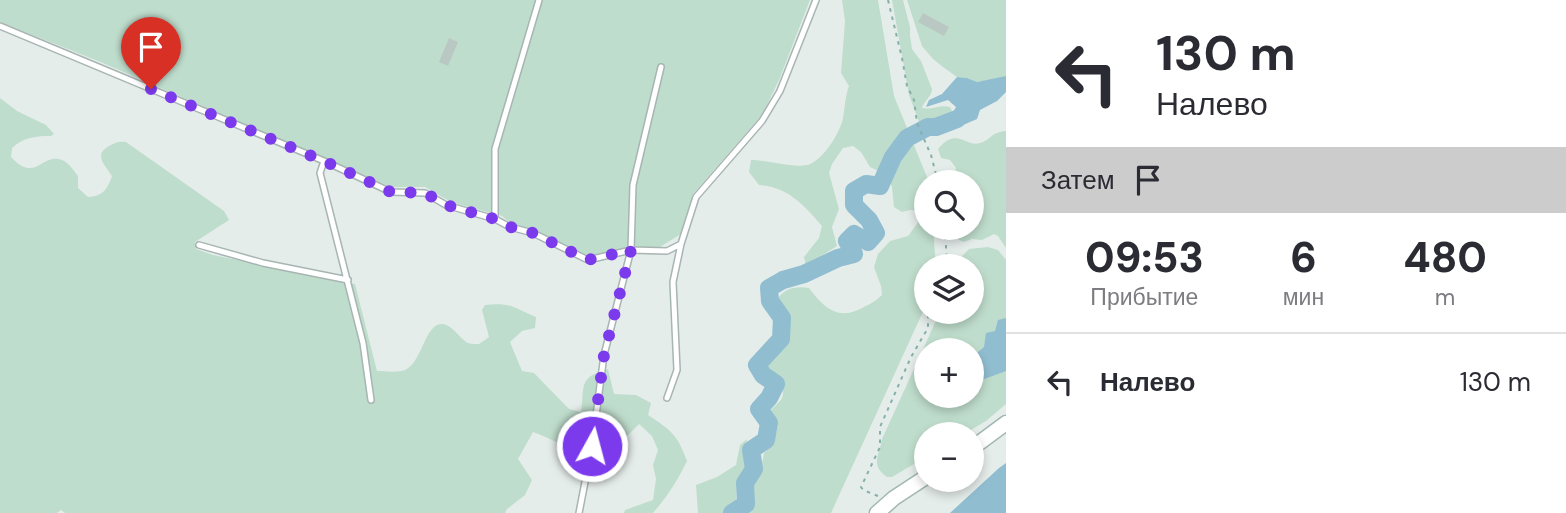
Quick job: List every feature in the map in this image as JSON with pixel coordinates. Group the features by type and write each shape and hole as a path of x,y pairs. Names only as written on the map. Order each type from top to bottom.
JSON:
{"street":[{"path":"984,439 1006,423"},
{"path":"881,509 914,486"}],"lane":[{"path":"495,219 495,149 539,0"},
{"path":"667,398 677,370 673,282 681,244 696,197 762,121 780,91 816,0"},
{"path":"0,26 324,161 391,192 425,193 446,205 533,233 588,260 631,250 667,250 681,244"},
{"path":"579,513 592,446 604,355 631,250 633,185 661,67"},
{"path":"324,161 320,173 363,343 371,400"},
{"path":"198,245 348,280"}],"path":[{"path":"888,0 907,86 914,100 919,128 935,170"},
{"path":"881,509 878,496 861,487 880,447 880,428 928,324"}],"green space":[{"path":"0,0 810,0 779,80 762,115 693,194 681,234 660,247 635,248 590,257 534,231 512,224 502,216 451,202 425,187 391,187 98,61 0,22"},
{"path":"842,0 878,0 894,96 924,170 914,170 914,210 902,212 894,207 892,187 887,175 870,167 861,152 853,146 843,148 829,173 839,209 832,227 837,246 806,266 804,257 819,238 822,226 795,198 779,189 759,185 749,172 751,160 794,165 813,163 834,139 843,118 849,86 841,73 845,21"},
{"path":"892,0 903,0 912,49 921,61 932,89 922,108 947,106 952,111 939,121 922,125 919,122 909,95"},
{"path":"907,0 1006,0 1006,77 977,82 957,77 943,67 922,46"},
{"path":"0,98 17,111 46,125 54,134 26,139 12,148 11,157 20,165 33,168 49,160 62,160 78,176 78,188 88,197 93,196 104,191 112,176 101,157 104,149 119,142 126,142 224,211 229,220 195,242 196,249 213,255 355,284 377,371 399,371 411,366 436,325 446,325 468,343 479,344 489,337 482,310 485,305 507,305 536,317 535,328 522,331 510,342 522,371 534,373 569,409 581,412 584,384 591,376 608,369 614,394 636,395 651,403 648,415 677,439 687,461 680,475 653,513 624,513 625,510 653,500 656,479 653,465 658,450 652,436 639,424 626,437 606,431 590,434 585,452 533,432 518,459 532,480 525,495 505,513 65,513 61,510 57,513 0,513"},
{"path":"1006,131 1006,248 994,234 984,239 984,170 956,170 950,160 941,158 938,149 951,139 975,144 984,142 997,133"},
{"path":"914,228 914,240 934,240 935,254 914,254 914,324 917,324 831,513 748,513 764,453 773,443 777,431 778,422 770,412 783,394 781,385 768,366 772,357 786,344 789,325 776,300 787,290 804,287 809,288 826,307 839,313 853,312 870,304 882,295 874,267 878,254 890,241 908,236"},
{"path":"988,247 998,250 1006,260 1006,404 984,422 914,422 914,464 892,477 887,477 877,464 882,439 914,369 914,408 984,408 984,338 928,338 935,324 984,324 984,254 964,254 969,249"},
{"path":"747,439 747,468 738,482 733,509 729,513 698,513 696,485 717,477 736,465 740,445"}],"water":[{"path":"1006,76 1006,92 997,101 980,110 977,119 947,132 937,132 937,124 951,116 956,107 948,100 926,107 929,100 942,94 957,77 977,82"},
{"path":"1006,318 1006,371 984,379 986,333 995,331 998,320"},
{"path":"1006,463 1006,513 950,513 973,492 984,492 984,482"}],"building":[{"path":"923,13 949,27 944,36 918,22"},
{"path":"449,38 458,42 448,66 439,62"}],"waterway":[{"path":"732,513 746,504 745,483 754,469 751,450 766,440 769,423 759,409 776,384 763,375 757,365 781,339 782,318 770,301 769,288 783,280 854,254 847,241 854,234 868,242 876,233 869,220 854,205 854,191 866,184 880,186 893,157 907,138 928,127 936,127 957,119"}],"route":[{"path":"151,89 391,192 425,193 446,205 533,233 588,260 631,250 604,355 592,446"}]}
